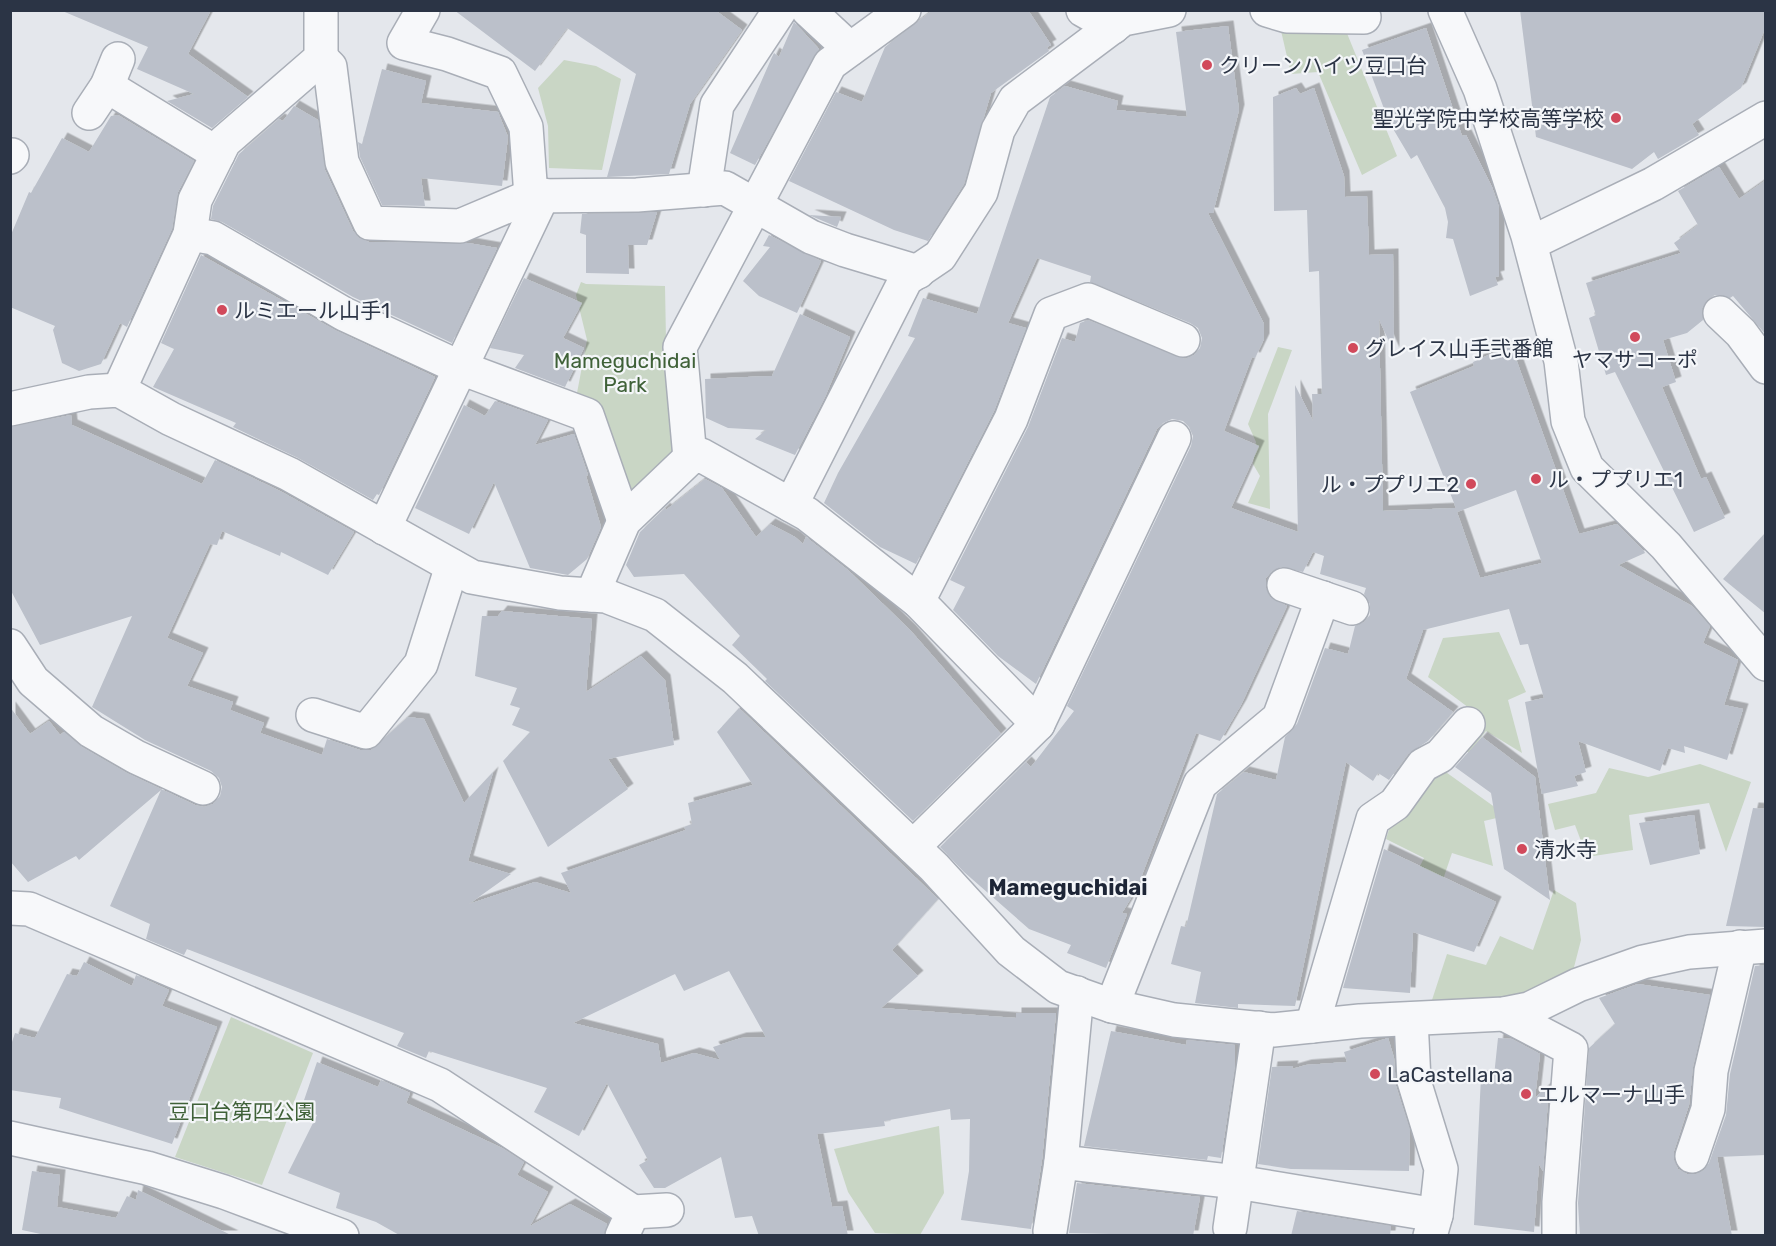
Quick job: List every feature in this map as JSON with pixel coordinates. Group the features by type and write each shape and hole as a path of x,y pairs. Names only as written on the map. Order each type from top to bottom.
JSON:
{"street":[{"path":"321,10 321,58 330,67 342,162 370,223 460,226 525,200 724,188 811,237 918,272"},
{"path":"384,528 461,368 525,200 526,127 500,73 447,54 404,43 423,10"},
{"path":"704,190 717,105 780,10"},
{"path":"808,10 850,50"},
{"path":"690,458 680,347 830,64 904,10"},
{"path":"1083,10 1113,27"},
{"path":"791,505 906,279 940,256 981,192 998,130 1015,100 1124,19 1169,10"},
{"path":"1267,10 1287,16 1364,17"},
{"path":"1445,10 1480,88 1530,243 1561,361 1568,421 1587,468 1666,546 1766,664"},
{"path":"119,390 190,234 195,200 224,142 321,58"},
{"path":"89,114 112,73 218,154"},
{"path":"1530,243 1653,184 1766,118"},
{"path":"190,234 213,238 344,314 461,368 587,415 624,521"},
{"path":"918,601 1011,419 1051,314 1088,300 1183,340"},
{"path":"1720,313 1741,333 1766,367"},
{"path":"10,409 89,392 119,390 171,419 289,474 472,577 560,593 606,596 655,615 735,678 913,847 1011,951 1058,987 1112,1006 1174,1020 1259,1028 1504,1014 1529,1009 1578,985 1643,962 1689,952 1753,947 1711,1071 1708,1109 1692,1156"},
{"path":"913,847 1038,724 1174,438"},
{"path":"592,595 624,521 690,458 700,455 807,514 918,601 1038,724"},
{"path":"314,715 366,732 421,664 452,566"},
{"path":"1112,1006 1200,784 1280,718 1338,603 1284,585"},
{"path":"10,646 33,681 91,731 136,757 203,788"},
{"path":"1312,1026 1373,819 1395,804 1424,765 1440,756 1468,724"},
{"path":"17,902 440,1085 627,1224 667,1209"},
{"path":"1050,1231 1061,1162 1077,993"},
{"path":"1504,1014 1572,1049 1559,1202 1559,1236"},
{"path":"1061,1162 1237,1182 1433,1225 1441,1169 1414,1081 1411,1019"},
{"path":"1230,1228 1259,1028"},
{"path":"10,1138 147,1168 224,1192 342,1236"}],"green space":[{"path":"1279,22 1344,26 1397,156 1362,175 1318,72 1291,74"},
{"path":"564,60 596,66 621,79 602,170 549,168 548,126 538,88"},
{"name":"Mameguchidai Park","path":"581,282 665,286 666,340 675,453 630,498 597,406 577,393 587,340 576,295"},
{"path":"1278,347 1292,350 1268,414 1270,509 1248,503 1260,476 1253,464 1256,442 1248,424"},
{"path":"1499,632 1526,692 1508,700 1522,753 1486,731 1469,753 1456,743 1477,714 1428,677 1443,638"},
{"path":"1700,764 1751,782 1726,852 1709,803 1629,815 1633,850 1587,857 1575,825 1555,830 1548,804 1596,793 1609,768 1648,777"},
{"path":"1436,765 1496,808 1530,810 1484,821 1493,866 1452,853 1434,906 1418,870 1424,858 1386,839 1392,820"},
{"path":"1554,890 1576,903 1581,940 1572,975 1515,996 1468,1005 1431,1003 1447,954 1486,965 1500,936 1533,950"},
{"name":"豆口台第四公園","path":"231,1017 313,1053 262,1185 175,1157"},
{"path":"939,1126 944,1193 920,1235 875,1233 848,1192 834,1149"}],"building":[{"path":"60,10 211,10 188,54 248,97 212,128 167,101 194,94 137,69 148,47"},
{"path":"454,10 715,10 742,30 690,104 669,174 607,177 636,74 567,28 535,71"},
{"path":"933,10 1028,10 1051,45 1047,47 1049,51 991,93 964,184 928,241 894,230 789,181 836,92 862,102 885,47"},
{"name":"聖光学院中学校高等学校","path":"1520,10 1766,10 1766,26 1741,88 1692,124 1699,135 1658,159 1654,152 1632,169 1536,137"},
{"path":"794,22 819,49 755,165 730,153 772,57 774,53 779,57"},
{"path":"1228,26 1239,110 1213,213 1208,213 1264,324 1264,339 1255,358 1252,357 1224,431 1259,446 1231,508 1298,532 1295,385 1313,421 1312,394 1322,394 1319,271 1309,272 1307,210 1274,211 1273,97 1296,88 1300,94 1314,88 1344,176 1345,197 1367,196 1369,255 1393,254 1394,353 1379,319 1383,511 1456,508 1410,392 1474,366 1473,362 1511,345 1579,534 1617,524 1645,553 1618,565 1692,606 1710,626 1703,643 1738,660 1724,705 1743,709 1727,760 1684,746 1685,753 1668,748 1660,771 1578,741 1586,772 1574,776 1578,786 1542,794 1525,702 1544,698 1528,644 1520,645 1509,609 1423,630 1406,679 1453,712 1428,741 1408,754 1389,780 1378,773 1373,781 1346,762 1295,1006 1238,1004 1238,1008 1195,1003 1201,972 1171,964 1181,926 1186,927 1217,794 1244,772 1276,780 1285,737 1297,724 1325,648 1348,654 1355,626 1364,622 1370,615 1370,604 1364,594 1366,588 1320,574 1324,556 1313,552 1303,572 1281,567 1272,571 1266,578 1266,588 1270,597 1287,606 1241,705 1220,741 1196,733 1137,888 1122,913 1127,914 1106,968 1067,953 1071,945 1029,929 964,872 940,847 1026,762 1031,767 1074,711 1067,706 1191,446 1193,436 1183,421 1172,419 1157,429 1036,684 998,656 953,610 965,587 950,580 1028,427 1062,338 1075,342 1080,323 1088,320 1185,359 1194,355 1200,348 1202,338 1198,328 1090,282 1091,276 1037,258 1008,323 1026,328 994,411 916,564 880,547 824,503 838,473 915,338 908,336 923,298 977,314 1050,97 1065,86 1118,101 1116,110 1187,117 1176,32","holes":["1516,490 1542,563 1480,578 1457,512"]},
{"path":"1426,28 1462,136 1466,135 1492,187 1499,207 1499,276 1495,277 1498,285 1470,296 1453,239 1446,238 1448,222 1445,208 1417,155 1411,159 1389,122 1362,50"},
{"path":"382,69 426,81 421,103 498,112 508,137 502,186 421,178 425,206 382,205 360,157 358,142 362,144"},
{"path":"294,106 318,120 325,170 353,231 359,238 369,242 468,243 497,248 452,343 353,297 222,222 211,219 213,206 239,154 279,119 283,121"},
{"path":"118,115 194,161 178,192 172,229 127,327 120,323 101,364 79,371 62,363 53,330 55,326 10,307 10,237 29,192 31,193 62,138 89,152 111,116"},
{"path":"1719,167 1739,199 1766,180 1766,335 1733,296 1730,298 1715,295 1707,300 1702,308 1703,320 1687,333 1663,340 1676,382 1662,387 1701,479 1706,477 1725,518 1694,532 1615,372 1606,375 1589,318 1596,315 1586,283 1681,253 1674,243 1698,225 1678,191"},
{"path":"657,212 647,245 628,245 629,274 586,273 586,235 580,233 582,214"},
{"path":"809,215 841,217 837,227"},
{"path":"769,235 821,261 797,313 759,296 743,281 770,247 763,246"},
{"path":"201,255 335,330 435,377 379,495 377,494 373,500 298,458 233,427 236,423 153,387 174,349 161,343"},
{"path":"524,278 582,303 563,338 584,348 565,387 515,368 524,355 490,348"},
{"path":"800,314 850,337 825,397 795,455 755,439 766,430 728,428 706,418 705,379 772,376"},
{"path":"495,401 548,420 535,445 574,434 588,475 586,476 601,527 587,559 568,575 530,568 494,482 469,534 415,508 464,405 485,416"},
{"path":"71,415 72,425 202,484 215,460 280,491 354,532 328,575 281,552 280,556 222,531 217,545 210,544 167,638 203,653 187,686 233,702 230,710 264,723 260,733 322,755 327,739 360,750 371,750 408,717 424,719 464,803 493,772 468,861 511,874 469,904 535,882 571,893 561,873 686,830 684,827 692,824 688,803 753,785 717,732 739,708 938,899 892,950 918,976 881,1008 1016,1018 1016,1013 1056,1013 1042,1160 1031,1229 961,1220 969,1171 970,1119 951,1120 950,1109 884,1121 885,1126 817,1134 832,1207 842,1206 848,1236 759,1236 752,1216 735,1218 721,1157 665,1188 654,1188 639,1165 648,1160 607,1083 579,1136 534,1112 547,1088 429,1051 426,1058 397,1046 404,1033 187,949 184,955 146,939 150,924 110,906 161,790 79,860 76,856 28,882 10,861 10,707 30,734 49,721 60,735 64,732 82,747 127,773 195,805 204,807 213,804 220,796 222,787 219,778 211,771 145,740 92,707 132,616 40,645 10,589 10,427","holes":["729,971 766,1037 741,1038 713,1047 720,1060 694,1053 661,1063 658,1044 573,1023 675,974 684,991"]},
{"path":"705,479 722,488 756,537 770,524 795,537 803,544 806,537 849,571 910,630 1001,734 913,821 765,681 767,679 732,645 740,636 684,574 634,577 626,565 640,532 665,508 666,510"},
{"path":"1766,532 1766,614 1723,579"},
{"path":"502,611 592,619 586,692 641,656 665,680 674,745 608,759 628,789 548,847 503,761 530,732 512,725 520,708 510,705 517,688 475,676 482,616 498,616"},
{"path":"1482,737 1535,777 1550,900 1504,869 1491,793 1455,767"},
{"path":"1753,808 1766,809 1766,927 1726,926"},
{"path":"1694,815 1700,854 1650,865 1639,823"},
{"path":"1384,849 1496,902 1474,952 1413,932 1410,993 1343,988"},
{"path":"84,962 132,986 136,975 169,990 162,1006 217,1027 172,1144 59,1108 61,1098 10,1090 10,1048 15,1033 35,1038 67,974 77,976"},
{"path":"1766,965 1766,1155 1717,1157 1732,1236 1580,1236 1578,1203 1589,1048 1615,1024 1599,998 1638,984 1710,995 1693,1067 1689,1105 1674,1151 1674,1160 1678,1169 1687,1174 1696,1174 1704,1170 1709,1163 1726,1115 1730,1074 1755,966"},
{"path":"1111,1031 1186,1045 1187,1040 1235,1045 1235,1066 1221,1158 1208,1156 1207,1160 1084,1146"},
{"path":"1388,1038 1394,1058 1396,1086 1410,1130 1409,1171 1291,1169 1258,1164 1272,1067 1293,1066 1292,1069 1306,1065 1347,1062 1344,1052"},
{"path":"1498,1038 1512,1039 1540,1054 1535,1098 1549,1085 1543,1171 1539,1164 1534,1232 1474,1225 1481,1076 1494,1076"},
{"path":"317,1062 378,1087 381,1080 410,1093 406,1103 502,1148 524,1162 517,1175 548,1192 530,1226 570,1204 607,1224 604,1236 401,1236 376,1222 336,1208 340,1193 288,1173 317,1115 301,1109"},
{"path":"32,1171 60,1175 57,1207 116,1218 127,1196 136,1200 138,1190 233,1236 50,1236 22,1230"},
{"path":"1077,1183 1200,1197 1193,1236 1069,1233"},
{"path":"1297,1211 1391,1226 1390,1236 1291,1236"}],"place":[{"name":"クリーンハイツ豆口台","path":"1207,65"},
{"name":"聖光学院中学校高等学校","path":"1616,118"},
{"name":"ルミエール山手1","path":"222,310"},
{"name":"ヤマサコーポ","path":"1635,337"},
{"name":"グレイス山手弐番館","path":"1353,348"},
{"name":"ル・ププリエ1","path":"1536,479"},
{"name":"ル・ププリエ2","path":"1471,484"},
{"name":"清水寺","path":"1522,849"},
{"name":"LaCastellana","path":"1375,1074"},
{"name":"エルマーナ山手","path":"1526,1094"}],"district":[{"name":"Mameguchidai","path":"1068,887"}]}
